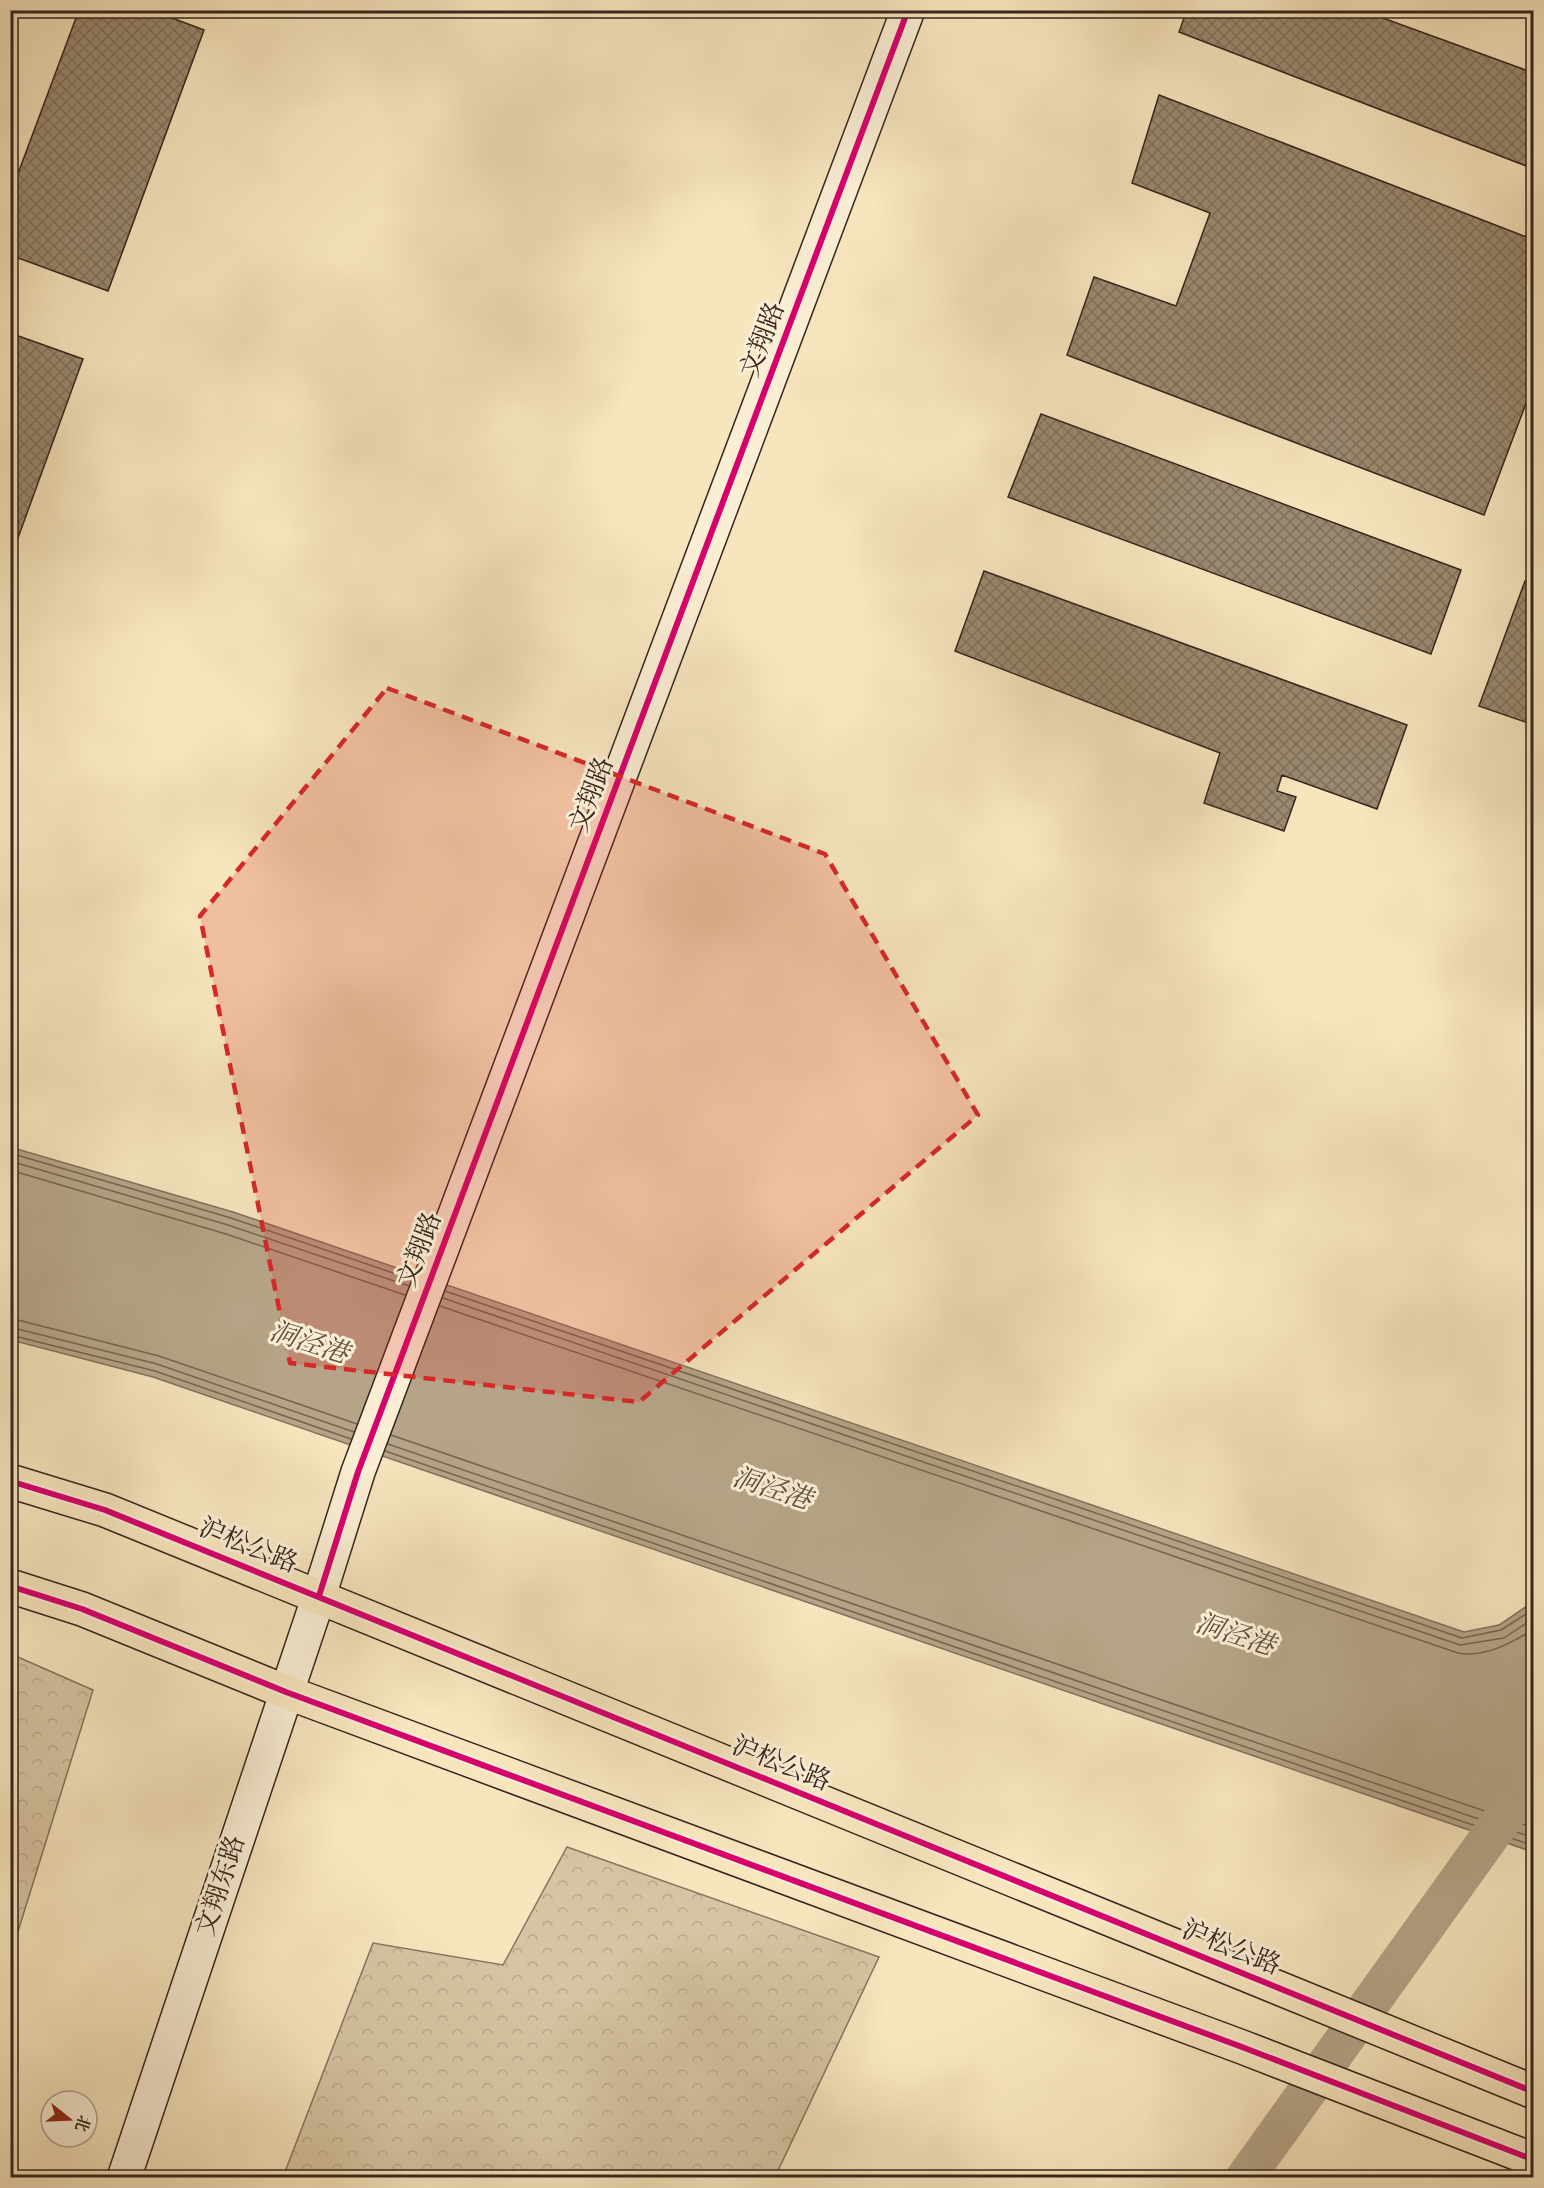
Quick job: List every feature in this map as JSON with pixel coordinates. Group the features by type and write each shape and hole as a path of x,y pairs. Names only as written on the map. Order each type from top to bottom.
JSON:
{"main road":[{"name":"文翔路","path":"320,1596 358,1472 908,10"},
{"name":"沪松公路","path":"10,1481 105,1510 320,1596 1533,2092"},
{"path":"10,1586 82,1609 286,1692 1242,2047 1533,2160"},
{"name":"文翔东路","path":"124,2178 320,1596"}],"highlighted area":[{"path":"387,688 825,854 978,1115 639,1402 290,1363 200,916"}],"green space":[{"path":"11,1654 93,1690 11,1954"},
{"path":"567,1847 879,1957 775,2177 283,2177 373,1943 503,1965"}],"water":[{"name":"洞泾港","path":"10,1147 233,1212 1464,1632 1499,1625 1533,1602 1533,1852 153,1377 11,1340"}],"building":[{"path":"79,10 151,10 204,30 108,291 10,255 10,195"},
{"path":"1187,10 1361,10 1534,73 1534,169 1179,32"},
{"path":"1159,95 1534,240 1534,382 1484,515 1067,355 1094,277 1176,306 1210,213 1132,183"},
{"path":"10,333 83,359 10,560"},
{"path":"1041,414 1461,570 1431,654 1008,497"},
{"path":"984,571 1407,725 1377,809 1282,775 1277,791 1296,797 1284,831 1204,803 1220,753 955,651"},
{"path":"1525,581 1534,584 1534,725 1479,706"}],"waterway":[{"path":"1245,2178 1534,1775"}],"cycle path":[{"path":"319,1596 358,1472 908,10"},
{"path":"10,1481 105,1510 1534,2092"},
{"path":"10,1586 82,1609 286,1692 1242,2047 1534,2160"}]}
